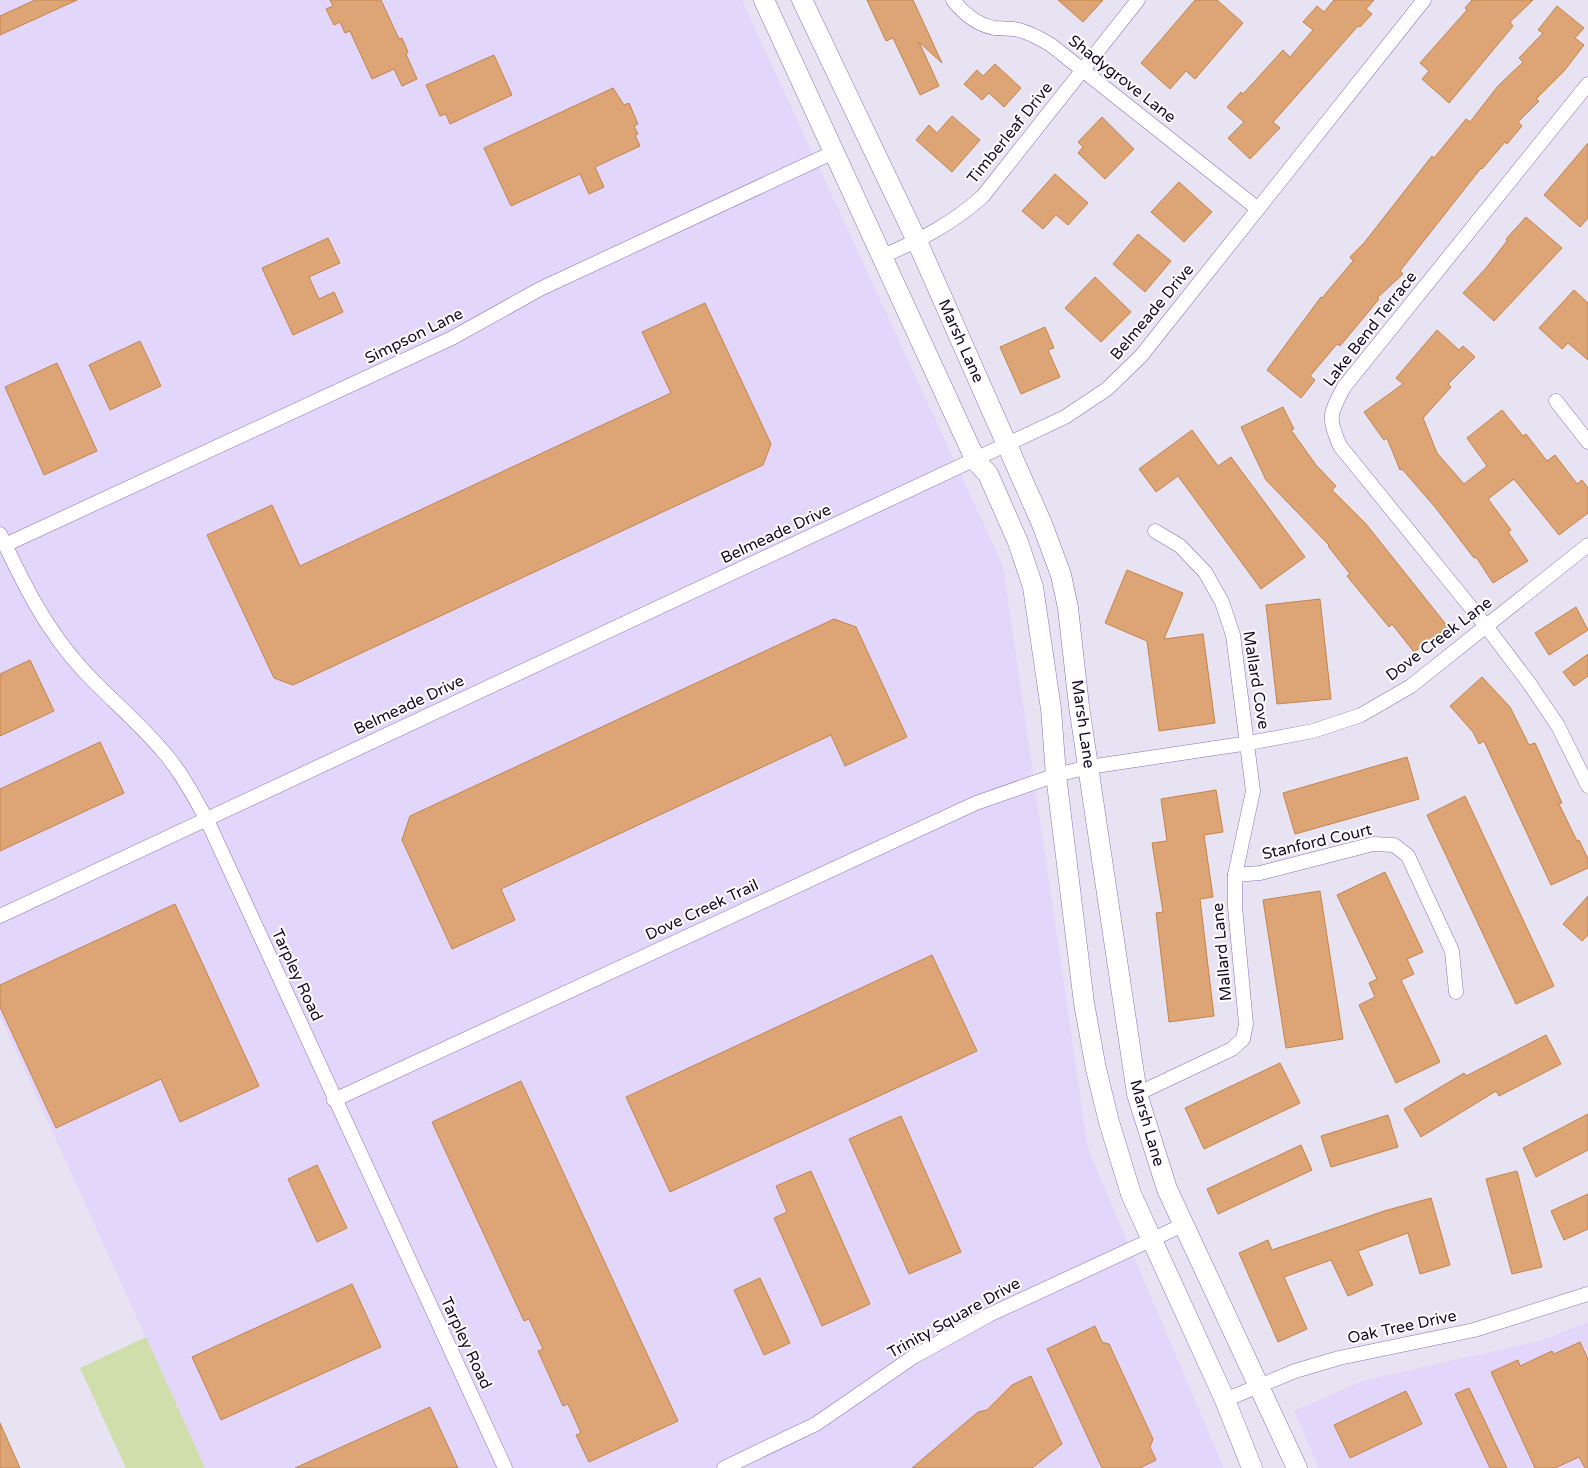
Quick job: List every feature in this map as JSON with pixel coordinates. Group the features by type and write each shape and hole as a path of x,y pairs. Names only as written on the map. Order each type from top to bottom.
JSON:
{"main road":[{"name":"Marsh Lane","path":"764,0 976,461 988,474 1018,542 1033,587 1051,709 1056,775 1084,1003 1096,1069 1109,1122 1128,1185 1225,1400 1252,1468"},
{"name":"Marsh Lane","path":"802,0 918,241 1042,524 1061,575 1068,608 1079,706 1136,1094 1167,1189 1297,1468"}],"street":[{"name":"Shadygrove Lane","path":"953,0 962,11 976,22 1034,35 1051,45 1258,209"},
{"name":"Timberleaf Drive","path":"882,256 918,241 961,216 982,196 1138,0"},
{"name":"Belmeade Drive","path":"0,916 976,461 1065,417 1107,389 1141,356 1424,0"},
{"name":"Lake Bend Terrace","path":"1588,84 1344,387 1331,412 1332,428 1340,446 1486,626 1558,726 1588,786"},
{"name":"Simpson Lane","path":"3,539 452,338 540,289 834,152"},
{"path":"1556,402 1588,442"},
{"name":"Mallard Cove","path":"1155,531 1180,546 1205,572 1222,602 1233,635 1249,743"},
{"name":"Tarpley Road","path":"3,539 32,601 51,630 83,670 162,750 187,784 207,820 334,1100 506,1468"},
{"name":"Dove Creek Lane","path":"1089,767 1249,743 1313,731 1362,715 1411,686 1588,545"},
{"name":"Mallard Lane","path":"1136,1094 1232,1049 1243,1039 1246,1024 1234,907 1235,875 1253,791 1249,743"},
{"name":"Dove Creek Trail","path":"334,1100 976,803 1056,775 1089,767"},
{"name":"Stanford Court","path":"1235,875 1260,874 1374,844 1394,845 1408,856 1452,952 1456,992"},
{"name":"Trinity Square Drive","path":"724,1468 816,1424 913,1357 989,1315 1183,1225"},
{"name":"Oak Tree Drive","path":"1225,1400 1259,1385 1339,1358 1474,1330 1588,1294"}],"shaded area":[{"path":"0,0 742,0 1003,566 1088,1149 1224,1468 205,1468 0,1016"},
{"path":"1588,1322 1588,1468 1319,1468 1294,1411 1362,1381 1543,1340"}],"green space":[{"path":"146,1337 205,1468 126,1468 80,1368"}],"building":[{"path":"35,0 77,0 0,35 0,16"},
{"path":"330,0 381,0 399,39 402,38 408,52 406,54 417,79 402,86 394,69 372,79 350,31 345,33 340,22 334,25 326,9 333,6"},
{"path":"867,0 913,0 942,63 919,42 939,86 920,95 893,38 886,41"},
{"path":"1058,0 1103,0 1083,22"},
{"path":"1195,0 1217,0 1243,23 1195,79 1186,71 1170,89 1141,63"},
{"path":"1334,0 1374,0 1366,9 1372,14 1360,27 1358,26 1273,122 1280,128 1250,159 1228,138 1244,122 1227,107 1241,92 1243,94 1283,50 1290,57 1313,30 1303,22 1317,6 1324,12"},
{"path":"1472,0 1533,0 1510,22 1513,26 1449,103 1422,79 1429,71 1420,63 1467,10 1465,8"},
{"path":"1557,6 1584,28 1575,38 1584,45 1564,71 1536,99 1539,101 1518,122 1522,126 1507,144 1505,142 1481,168 1400,271 1403,274 1377,298 1379,299 1340,346 1337,344 1310,376 1315,380 1301,398 1267,370 1321,297 1353,261 1350,257 1364,243 1432,156 1434,158 1466,119 1470,122 1498,86 1523,62 1519,58 1543,33 1538,30"},
{"path":"494,55 512,95 450,124 446,114 440,116 426,85"},
{"path":"995,64 1021,88 1004,107 989,93 982,100 964,84 977,70 983,76"},
{"path":"613,88 624,105 629,103 638,124 634,126 638,134 635,135 640,146 595,167 604,187 589,194 580,174 511,206 484,148"},
{"path":"952,116 980,140 952,172 916,140 929,125 937,133"},
{"path":"1102,117 1134,149 1105,179 1078,153 1083,147 1078,142"},
{"path":"1588,143 1588,218 1580,227 1544,195"},
{"path":"1055,174 1088,203 1068,225 1056,215 1043,229 1022,211"},
{"path":"1179,182 1212,212 1184,242 1151,212"},
{"path":"1526,217 1562,248 1494,321 1463,293 1486,268 1507,241 1506,239"},
{"path":"1138,234 1171,261 1145,292 1113,264"},
{"path":"328,238 340,263 309,277 319,299 334,292 343,312 293,335 262,268"},
{"path":"1095,277 1131,312 1101,342 1065,308"},
{"path":"1574,290 1588,303 1588,360 1568,343 1562,349 1539,328"},
{"path":"705,303 771,444 763,465 293,685 274,678 207,535 272,505 300,566 671,393 642,332"},
{"path":"1045,327 1054,348 1048,350 1060,377 1021,394 1000,347"},
{"path":"1437,330 1459,350 1463,346 1475,357 1448,384 1451,387 1423,418 1437,453 1464,484 1487,466 1467,438 1502,410 1523,436 1526,434 1547,461 1555,455 1577,484 1582,480 1588,488 1588,513 1559,535 1514,479 1488,499 1511,530 1508,532 1528,561 1493,583 1476,557 1474,558 1435,507 1402,469 1400,470 1387,438 1384,440 1364,412 1403,384 1396,378"},
{"path":"140,341 161,386 110,410 89,365"},
{"path":"57,363 97,451 44,475 5,387"},
{"path":"1283,407 1294,429 1291,430 1316,465 1336,486 1332,490 1366,524 1448,627 1414,652 1392,624 1389,627 1347,576 1350,574 1329,545 1266,480 1241,427"},
{"path":"1192,430 1218,466 1231,457 1305,557 1261,589 1178,476 1156,492 1139,469"},
{"path":"1127,570 1183,593 1164,639 1203,634 1215,723 1159,731 1147,641 1105,623"},
{"path":"1320,599 1331,699 1277,704 1266,605"},
{"path":"1576,607 1588,630 1549,655 1535,633"},
{"path":"834,619 856,627 907,737 845,766 831,735 501,889 515,920 452,949 402,840 410,816"},
{"path":"1588,654 1588,676 1574,686 1563,672"},
{"path":"30,660 54,711 0,736 0,674"},
{"path":"1482,677 1510,707 1529,745 1535,743 1562,803 1559,804 1588,859 1588,868 1551,885 1484,741 1479,744 1473,732 1450,706"},
{"path":"100,742 124,793 0,851 0,789"},
{"path":"1407,757 1419,799 1295,834 1283,793"},
{"path":"1216,790 1223,832 1204,835 1213,897 1200,899 1214,1016 1169,1022 1156,913 1163,912 1152,843 1167,841 1161,799"},
{"path":"1465,796 1554,986 1516,1004 1427,815"},
{"path":"1385,872 1423,952 1407,959 1414,974 1401,980 1440,1062 1396,1083 1359,1005 1375,997 1369,983 1377,979 1337,895"},
{"path":"1320,891 1343,1039 1286,1048 1263,900"},
{"path":"1588,896 1588,935 1582,941 1563,924"},
{"path":"175,904 259,1086 180,1122 161,1079 56,1128 0,1007 0,985"},
{"path":"932,955 977,1051 670,1192 626,1097"},
{"path":"1546,1035 1561,1064 1499,1096 1496,1091 1421,1137 1404,1109 1464,1073 1466,1076"},
{"path":"1280,1063 1300,1103 1204,1149 1185,1108"},
{"path":"521,1081 678,1421 589,1462 576,1435 581,1433 568,1404 563,1406 538,1351 543,1349 529,1319 524,1321 432,1122"},
{"path":"1588,1114 1588,1150 1536,1177 1523,1148"},
{"path":"1388,1115 1398,1147 1331,1167 1321,1136"},
{"path":"901,1116 961,1252 909,1274 849,1139"},
{"path":"1301,1145 1312,1170 1218,1214 1207,1189"},
{"path":"317,1165 347,1228 317,1242 288,1179"},
{"path":"811,1171 870,1304 822,1326 774,1218 787,1212 776,1186"},
{"path":"1517,1171 1542,1267 1512,1274 1486,1179"},
{"path":"1588,1194 1588,1229 1564,1240 1551,1211"},
{"path":"1431,1198 1450,1265 1420,1274 1408,1233 1358,1251 1373,1285 1348,1296 1331,1260 1284,1277 1307,1329 1278,1342 1239,1253 1268,1240 1272,1250 1384,1211"},
{"path":"760,1278 790,1343 764,1355 734,1290"},
{"path":"352,1284 381,1347 221,1420 192,1357"},
{"path":"1095,1326 1102,1342 1109,1344 1153,1439 1150,1447 1156,1460 1140,1468 1102,1468 1047,1349"},
{"path":"1580,1342 1588,1359 1588,1468 1585,1468 1579,1457 1555,1468 1535,1468 1491,1372 1518,1360 1520,1366 1552,1351 1554,1354"},
{"path":"1031,1376 1062,1444 1032,1468 912,1468 978,1412 987,1410 1012,1385"},
{"path":"1469,1388 1507,1468 1490,1468 1455,1394"},
{"path":"1406,1391 1422,1424 1350,1458 1334,1425"},
{"path":"430,1407 458,1468 295,1468"},
{"path":"0,1423 20,1468 0,1468"}]}
